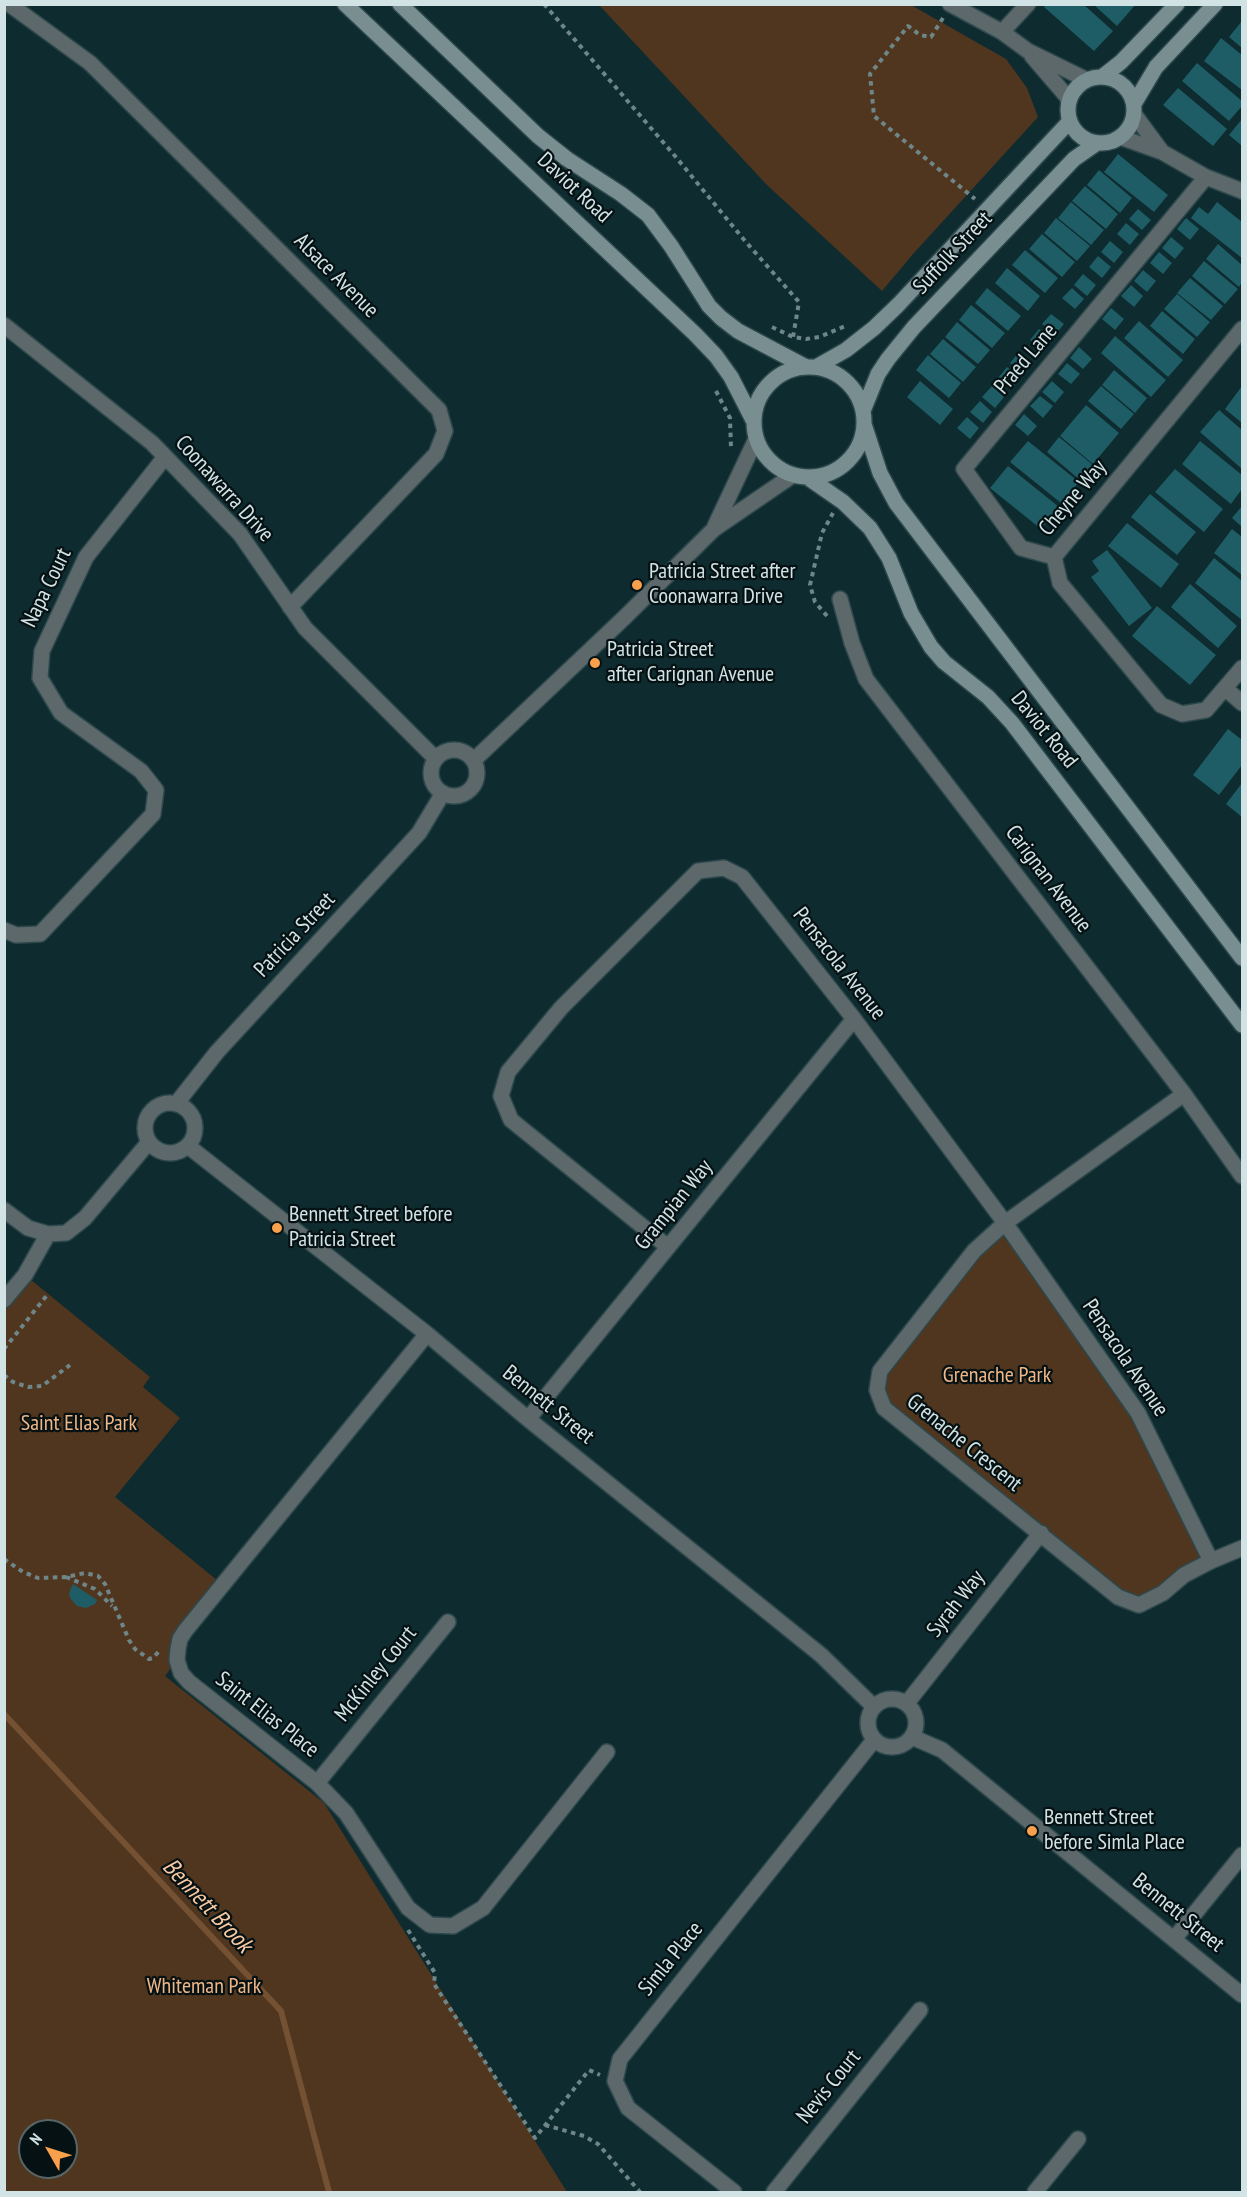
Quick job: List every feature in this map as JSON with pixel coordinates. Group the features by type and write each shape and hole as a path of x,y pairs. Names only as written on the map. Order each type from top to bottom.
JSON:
{"street":[{"name":"Alsace Avenue","path":"9,4 90,63 439,410 445,431 436,454 290,607"},
{"name":"Daviot Road","path":"345,4 695,334 716,356 731,377 753,420"},
{"name":"Daviot Road","path":"400,4 538,136 648,215 671,246 709,306 722,318 738,331 811,367"},
{"path":"1002,32 1028,4"},
{"path":"1177,4 1121,62 1073,91 1067,110 1069,122 1080,136 1097,143 1113,141 1120,137 1132,123 1134,109 1156,67 1215,4"},
{"path":"947,11 1002,32 1028,51 1069,99"},
{"path":"1028,51 1095,78 1113,79 1123,85 1130,93 1134,109 1162,152"},
{"name":"Suffolk Street","path":"811,367 846,350 874,328 1069,122"},
{"path":"1120,137 1162,152 1206,177 1242,191"},
{"name":"Suffolk Street","path":"864,417 878,374 914,327 1074,159 1097,143"},
{"name":"Praed Lane","path":"1053,557 1021,548 964,469 1206,177"},
{"name":"Coonawarra Drive","path":"4,325 152,443 240,534 305,628 436,759"},
{"name":"Cheyne Way","path":"1242,329 1053,557 1060,583 1161,705 1182,714 1206,710 1242,669"},
{"path":"811,367 834,373 843,378 856,392 864,417 857,449 849,459 829,473 800,476 781,470 770,462 756,439 753,420 761,394 769,383 786,372 811,367"},
{"name":"Daviot Road","path":"864,417 880,473 896,503 1242,958"},
{"path":"714,529 756,439"},
{"name":"Napa Court","path":"4,930 16,935 40,934 153,814 156,790 141,771 62,713 40,678 42,651 86,556 165,457"},
{"name":"Daviot Road","path":"800,476 843,502 870,528 889,558 911,613 931,647 944,662 988,697 1012,723 1242,1024"},
{"path":"474,760 714,529 800,476"},
{"name":"Carignan Avenue","path":"840,599 852,643 866,679 1184,1094 1242,1176"},
{"path":"1226,689 1242,703"},
{"path":"451,750 468,754 474,760 477,769 474,786 460,796 443,793 432,778 436,759 451,750"},
{"name":"Patricia Street","path":"176,1104 217,1052 419,833 443,793"},
{"name":"Pensacola Avenue","path":"668,1247 511,1120 501,1096 508,1072 561,1008 698,871 724,868 742,877 854,1019 1005,1223 1138,1413 1211,1561"},
{"name":"Grampian Way","path":"528,1419 854,1019"},
{"name":"Grenache Crescent","path":"1184,1094 1005,1223 974,1251 880,1371 877,1390 884,1408 1118,1597 1139,1605 1163,1593 1184,1575 1242,1548"},
{"path":"167,1104 176,1104 190,1114 194,1122 193,1139 188,1146 172,1153 155,1149 149,1142 145,1126 152,1111 167,1104"},
{"path":"4,1210 28,1228 48,1234 66,1233 85,1218 149,1142"},
{"name":"Bennett Street","path":"188,1146 427,1334 528,1419 821,1655 874,1707"},
{"path":"4,1300 25,1275 48,1234"},
{"name":"Saint Elias Place","path":"427,1334 180,1640 177,1660 181,1673 189,1682 316,1783 346,1813 408,1908 430,1925 453,1926 483,1908 607,1752"},
{"name":"Syrah Way","path":"907,1703 1041,1533"},
{"name":"McKinley Court","path":"316,1783 448,1622"},
{"path":"889,1698 907,1703 917,1719 912,1737 898,1747 890,1747 874,1740 868,1724 869,1715 874,1707 889,1698"},
{"name":"Bennett Street","path":"912,1737 942,1750 1242,1995"},
{"name":"Simla Place","path":"615,2081 620,2059 874,1740"},
{"path":"1174,1939 1242,1855"},
{"name":"Nevis Court","path":"774,2193 920,2010"},
{"path":"615,2081 628,2108 734,2193"},
{"path":"1035,2193 1078,2139"}],"path":[{"path":"544,4 799,302 793,337"},
{"path":"947,11 931,37 920,35 908,26 870,74 873,116 975,200"},
{"path":"772,327 793,337 806,339 819,337 854,322"},
{"path":"4,1349 48,1294"},
{"path":"4,1375 13,1382 28,1387 42,1386 70,1365"},
{"path":"4,1559 23,1572 38,1578 88,1573 100,1577 132,1645 149,1659"},
{"path":"66,1577 95,1589 111,1604 118,1615"},
{"path":"408,1908 403,1923 435,1972 434,1984 535,2138 589,2070 615,2081"},
{"path":"545,2125 584,2136 598,2144 640,2193"}],"green space":[{"path":"599,5 911,5 1006,59 1027,88 1038,117 882,291 767,185"},
{"name":"Grenache Park","path":"1005,1223 1138,1413 1211,1561 1139,1605 884,1408 880,1371"},
{"name":"Whiteman Park","path":"25,1275 150,1377 143,1387 180,1418 115,1497 223,1585 185,1631 177,1660 165,1676 324,1803 567,2192 5,2192 4,1300"}],"building":[{"path":"1046,4 1083,4 1113,31 1094,51 1044,7"},
{"path":"1093,4 1136,4 1117,26"},
{"path":"1242,21 1242,48 1229,37"},
{"path":"1221,38 1242,55 1242,90 1204,61"},
{"path":"1197,63 1242,101 1242,106 1229,121 1182,81"},
{"path":"1178,88 1227,129 1213,146 1163,105"},
{"path":"1242,119 1242,146 1229,135"},
{"path":"1118,154 1168,195 1154,212 1104,172"},
{"path":"1099,170 1132,198 1120,213 1087,185"},
{"path":"1085,186 1118,214 1106,229 1072,201"},
{"path":"1071,202 1104,230 1091,245 1058,218"},
{"path":"1217,202 1242,222 1242,258 1191,218 1199,207 1208,214"},
{"path":"1138,209 1151,220 1142,230 1129,219"},
{"path":"1056,218 1090,246 1077,261 1044,233"},
{"path":"1186,218 1199,229 1190,240 1177,229"},
{"path":"1126,223 1139,234 1130,245 1117,234"},
{"path":"1042,234 1075,262 1062,277 1029,249"},
{"path":"1171,237 1184,248 1175,259 1162,248"},
{"path":"1110,241 1123,252 1114,263 1101,252"},
{"path":"1218,244 1242,265 1242,282 1239,287 1206,259"},
{"path":"1025,250 1058,278 1045,293 1012,265"},
{"path":"1159,252 1172,263 1163,274 1150,263"},
{"path":"1098,256 1111,267 1102,278 1089,267"},
{"path":"1204,261 1238,289 1225,304 1192,276"},
{"path":"1007,268 1040,296 1028,311 995,283"},
{"path":"1143,270 1156,281 1147,292 1134,281"},
{"path":"1083,274 1096,285 1087,296 1074,285"},
{"path":"1190,278 1223,306 1211,320 1177,293"},
{"path":"1131,285 1143,296 1134,307 1121,296"},
{"path":"987,288 1021,316 1008,331 975,303"},
{"path":"1072,288 1084,299 1075,309 1062,298"},
{"path":"1177,294 1210,322 1197,337 1164,309"},
{"path":"971,305 1005,333 992,348 959,320"},
{"path":"1111,308 1124,319 1115,330 1102,319"},
{"path":"1162,311 1195,339 1183,354 1150,326"},
{"path":"1051,314 1064,324 1055,335 1042,324"},
{"path":"1139,321 1183,360 1168,377 1124,338"},
{"path":"957,322 990,350 978,364 945,337"},
{"path":"1039,329 1052,340 1043,351 1030,340"},
{"path":"1115,336 1166,380 1151,397 1101,353"},
{"path":"943,339 976,367 963,382 930,354"},
{"path":"1079,347 1092,359 1083,369 1070,358"},
{"path":"1019,352 1032,363 1023,374 1010,363"},
{"path":"928,355 961,383 949,398 916,370"},
{"path":"1067,363 1080,374 1071,384 1058,374"},
{"path":"1007,367 1020,378 1011,389 998,378"},
{"path":"1114,370 1147,398 1135,413 1102,385"},
{"path":"920,381 953,409 940,425 907,397"},
{"path":"1052,381 1064,392 1055,403 1042,392"},
{"path":"992,386 1004,397 995,408 982,397"},
{"path":"1101,386 1134,414 1121,429 1088,401"},
{"path":"1242,386 1242,423 1225,409"},
{"path":"1040,396 1053,406 1043,418 1030,406"},
{"path":"980,401 992,412 983,423 970,412"},
{"path":"1086,405 1119,433 1093,464 1060,436"},
{"path":"1219,410 1242,430 1242,469 1200,432"},
{"path":"1024,414 1037,426 1028,436 1015,425"},
{"path":"967,417 979,428 970,439 957,428"},
{"path":"1059,437 1093,465 1080,480 1047,452"},
{"path":"1028,441 1079,482 1061,503 1010,462"},
{"path":"1200,441 1242,475 1242,489 1231,504 1182,464"},
{"path":"1008,466 1059,507 1041,529 990,488"},
{"path":"1175,469 1223,509 1204,532 1155,492"},
{"path":"1150,494 1196,532 1177,555 1131,517"},
{"path":"1242,506 1242,527 1232,518"},
{"path":"1127,523 1179,564 1161,588 1108,546"},
{"path":"1232,529 1242,537 1242,575 1214,553"},
{"path":"1107,550 1152,608 1129,626 1091,577 1099,571 1092,561"},
{"path":"1214,558 1242,581 1242,620 1195,583"},
{"path":"1190,584 1237,626 1218,648 1171,607"},
{"path":"1157,606 1216,655 1190,685 1132,636"},
{"path":"1228,729 1242,740 1242,765 1219,795 1193,775"},
{"path":"1242,783 1242,817 1226,804"},
{"path":"73,1584 97,1600 95,1604 86,1608 77,1606 69,1593"}],"waterway":[{"name":"Bennett Brook","path":"4,1714 281,2011 329,2192"}],"place":[{"name":"Patricia Street after Coonawarra Drive","path":"637,585"},
{"name":"Patricia Street after Carignan Avenue","path":"595,663"},
{"name":"Bennett Street before Patricia Street","path":"277,1228"},
{"name":"Bennett Street before Simla Place","path":"1032,1831"}],"park label":[{"name":"Saint Elias Park","path":"79,1424"}]}
